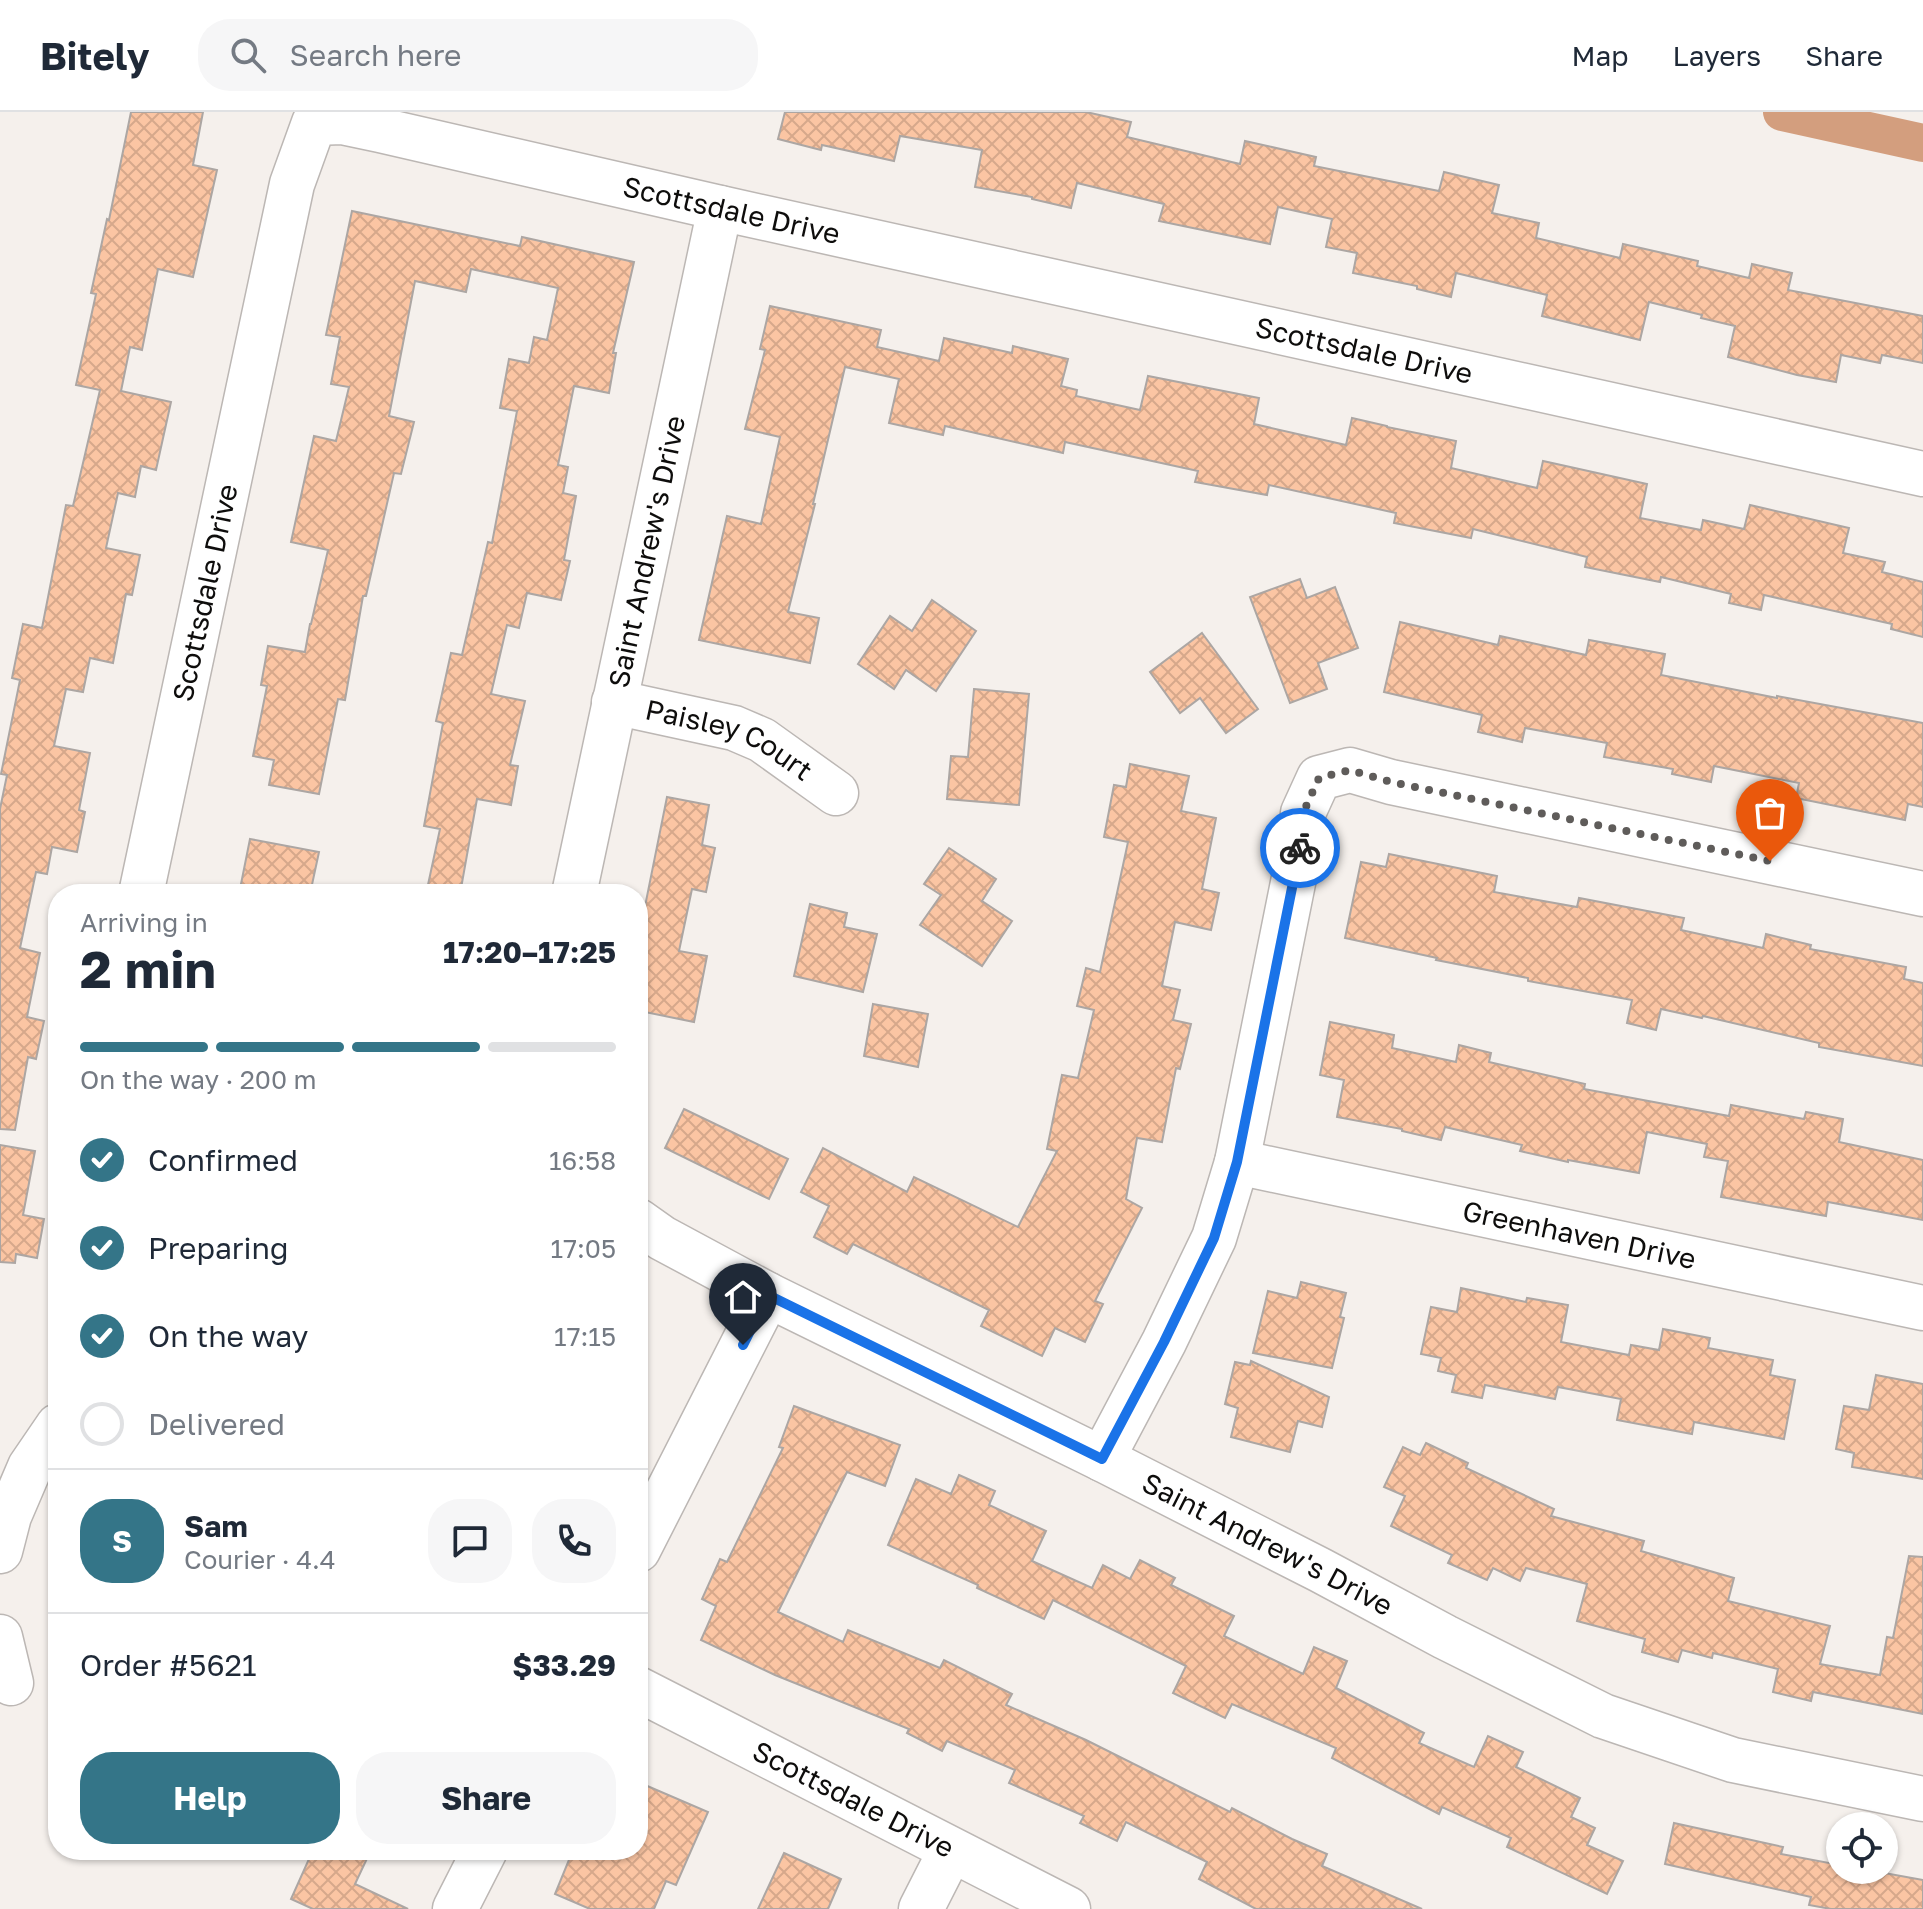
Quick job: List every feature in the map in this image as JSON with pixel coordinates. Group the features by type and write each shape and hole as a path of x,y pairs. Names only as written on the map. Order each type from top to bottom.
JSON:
{"street":[{"name":"Scottsdale Drive","path":"143,884 292,184 314,123 342,122 380,130 1923,474"},
{"name":"Saint Andrew's Drive","path":"576,884 720,208"},
{"name":"Paisley Court","path":"614,702 734,728 762,740 836,793"},
{"path":"1102,1459 1164,1342 1214,1238 1237,1162 1300,848 1303,813 1319,778 1350,770 1391,782 1923,894"},
{"name":"Greenhaven Drive","path":"1237,1162 1923,1308"},
{"name":"Saint Andrew's Drive","path":"648,1228 768,1295 1102,1459 1603,1716 1733,1760 1923,1799"},
{"path":"648,1530 768,1295"},
{"path":"0,1551 9,1516 30,1467 48,1441"},
{"path":"0,1637 11,1683"},
{"name":"Scottsdale Drive","path":"648,1694 1068,1909"},
{"path":"921,1909 951,1850"},
{"path":"455,1909 480,1860"}],"building":[{"path":"131,112 203,112 193,165 217,170 193,277 158,269 142,350 130,347 121,391 171,402 156,470 141,466 135,497 118,493 106,548 140,555 132,595 126,594 113,663 90,658 83,692 66,689 54,746 90,753 79,810 85,812 77,852 52,847 47,874 36,872 20,948 40,953 27,1017 44,1021 36,1059 28,1057 15,1130 0,1129 0,809 7,775 1,774 20,680 12,678 23,624 42,628 66,505 73,506 100,390 76,385 96,294 91,293"},
{"path":"785,112 1086,112 1131,122 1127,137 1240,164 1245,141 1316,157 1314,166 1439,191 1444,172 1499,185 1492,213 1539,223 1536,238 1620,258 1623,244 1698,261 1697,266 1749,278 1752,264 1792,273 1788,290 1923,316 1923,363 1882,355 1880,363 1841,355 1836,382 1797,375 1728,357 1735,326 1701,318 1702,315 1649,302 1640,340 1542,316 1547,295 1456,273 1451,297 1417,289 1417,286 1353,273 1357,253 1326,247 1332,219 1278,207 1270,244 1159,221 1164,204 1077,183 1071,208 1032,197 975,187 982,150 900,136 894,161 822,145 821,150 778,139"},
{"path":"352,211 520,246 522,237 634,262 613,353 616,353 609,393 574,386 558,465 568,467 563,493 576,496 564,560 570,561 561,600 527,593 519,628 507,625 491,694 525,701 510,765 518,766 511,805 477,799 462,884 428,884 440,829 424,826 443,723 436,721 451,653 462,655 488,542 492,543 517,411 500,408 509,359 529,363 534,337 547,340 558,288 471,269 466,292 415,281 389,416 414,422 401,474 394,473 366,596 363,596 345,700 338,699 319,794 269,785 274,760 253,756 267,686 261,685 268,646 305,652 328,550 291,542 314,436 336,441 349,387 331,384 340,337 326,335"},
{"path":"770,306 881,330 877,347 939,361 944,338 1012,353 1013,346 1068,359 1061,386 1077,390 1076,396 1140,410 1148,376 1259,398 1254,424 1346,445 1352,418 1456,441 1451,468 1537,488 1543,461 1647,484 1640,518 1701,530 1703,520 1744,529 1750,505 1849,528 1843,553 1885,562 1882,572 1923,582 1923,637 1891,629 1892,624 1764,595 1761,610 1729,603 1731,594 1661,577 1660,582 1585,567 1587,557 1473,529 1471,538 1394,523 1396,513 1269,485 1267,495 1195,482 1198,471 1065,442 1063,453 945,426 943,435 889,423 899,379 845,367 788,612 819,618 810,663 699,640 727,516 761,524 780,437 745,429 765,350 760,349"},
{"path":"1300,579 1307,598 1335,587 1358,648 1318,663 1327,689 1290,703 1250,597"},
{"path":"932,600 976,631 936,691 906,670 894,689 858,664 890,616 912,631"},
{"path":"1400,622 1498,645 1500,636 1586,655 1589,640 1665,654 1661,675 1923,723 1923,807 1908,804 1905,820 1796,798 1799,783 1714,766 1711,782 1672,774 1673,769 1604,757 1607,743 1525,728 1522,742 1478,732 1482,715 1384,692"},
{"path":"1202,633 1258,709 1226,733 1200,698 1180,713 1150,672"},
{"path":"974,689 1029,694 1019,805 947,799 951,756 968,757"},
{"path":"1130,764 1189,776 1181,811 1216,818 1202,889 1219,893 1211,930 1175,922 1162,986 1180,990 1173,1020 1191,1024 1180,1069 1176,1068 1162,1142 1137,1138 1126,1199 1142,1208 1095,1301 1103,1304 1085,1342 1055,1328 1042,1356 981,1326 989,1310 853,1244 847,1254 814,1237 829,1206 801,1192 823,1148 907,1192 914,1177 1018,1227 1057,1151 1047,1149 1062,1075 1078,1078 1094,1010 1077,1006 1086,968 1100,972 1128,842 1104,837 1114,785 1126,787"},
{"path":"667,797 709,805 702,845 715,848 706,892 692,889 679,951 707,956 694,1022 648,1013 648,891"},
{"path":"250,839 319,852 312,884 241,884"},
{"path":"949,848 996,879 982,901 1012,921 982,966 920,925 941,895 924,884"},
{"path":"1389,854 1497,876 1494,892 1577,907 1579,898 1684,918 1681,930 1763,948 1766,934 1811,945 1810,949 1906,967 1904,979 1923,983 1923,1066 1819,1047 1819,1043 1661,1009 1656,1030 1627,1023 1632,1000 1528,981 1528,978 1345,938 1361,862 1386,867"},
{"path":"810,904 847,913 844,927 877,934 863,992 794,976"},
{"path":"873,1004 928,1014 918,1067 864,1056"},
{"path":"1330,1022 1394,1035 1392,1048 1456,1062 1459,1045 1491,1053 1489,1062 1585,1084 1584,1089 1729,1116 1731,1105 1804,1119 1806,1112 1843,1119 1839,1142 1923,1160 1923,1220 1828,1202 1826,1216 1721,1197 1728,1161 1704,1157 1707,1144 1647,1132 1639,1173 1520,1151 1522,1145 1445,1127 1441,1140 1337,1117 1344,1080 1320,1075"},
{"path":"684,1109 788,1159 769,1199 665,1148"},
{"path":"0,1145 35,1151 23,1215 44,1219 37,1258 16,1254 15,1263 0,1262"},
{"path":"1301,1282 1346,1293 1340,1317 1344,1318 1332,1368 1253,1353 1268,1291 1297,1298"},
{"path":"1461,1288 1526,1302 1527,1298 1568,1305 1561,1342 1629,1355 1631,1345 1659,1350 1663,1329 1710,1338 1708,1348 1773,1360 1770,1375 1795,1380 1784,1439 1694,1422 1692,1434 1617,1420 1621,1399 1558,1387 1555,1399 1485,1385 1482,1398 1452,1392 1456,1375 1438,1371 1441,1358 1421,1354 1431,1307 1457,1312"},
{"path":"1251,1361 1329,1397 1322,1427 1298,1421 1290,1452 1231,1437 1238,1408 1225,1404 1235,1362 1250,1365"},
{"path":"1876,1375 1923,1384 1923,1479 1852,1467 1854,1453 1836,1449 1844,1406 1869,1410"},
{"path":"794,1406 900,1445 885,1486 847,1472 778,1612 843,1642 848,1630 940,1668 944,1660 1012,1694 1006,1705 1086,1740 1230,1812 1232,1808 1327,1854 1322,1866 1422,1909 1256,1909 1199,1879 1207,1862 1126,1822 1117,1841 1080,1823 1084,1816 1009,1783 1015,1770 947,1741 942,1751 907,1733 909,1729 775,1675 701,1640 716,1606 702,1599 720,1559 727,1562 783,1448 779,1447"},
{"path":"1426,1443 1468,1463 1466,1468 1554,1509 1551,1516 1644,1541 1641,1551 1734,1578 1728,1601 1830,1626 1820,1664 1880,1675 1887,1637 1893,1638 1909,1556 1923,1557 1923,1714 1813,1692 1811,1701 1773,1692 1778,1669 1713,1653 1712,1658 1682,1650 1678,1662 1642,1652 1645,1639 1577,1621 1587,1584 1526,1568 1520,1581 1493,1568 1487,1580 1448,1563 1452,1555 1391,1526 1405,1496 1384,1487 1403,1447 1420,1455"},
{"path":"959,1475 995,1491 989,1505 1046,1531 1032,1561 1092,1588 1103,1565 1130,1579 1140,1560 1175,1578 1171,1585 1234,1616 1224,1636 1303,1674 1314,1647 1347,1661 1336,1688 1424,1733 1419,1743 1474,1767 1488,1736 1523,1752 1516,1767 1580,1798 1571,1817 1595,1828 1587,1845 1623,1861 1607,1894 1507,1847 1511,1838 1442,1807 1439,1814 1332,1758 1336,1748 1232,1704 1225,1718 1173,1693 1186,1666 1053,1600 1044,1619 977,1588 978,1585 888,1545 916,1479 951,1494"},
{"path":"648,1786 708,1812 676,1885 666,1881 654,1909 590,1909 555,1894 569,1860 648,1860"},
{"path":"1674,1823 1783,1847 1781,1854 1826,1862 1826,1884 1898,1884 1898,1875 1923,1880 1923,1909 1831,1909 1809,1905 1811,1897 1665,1864"},
{"path":"784,1853 841,1879 828,1909 758,1909"},
{"path":"309,1860 366,1860 355,1884 408,1909 313,1909 291,1899"}],"waterway":[{"path":"1782,112 1923,143"}],"way so far":[{"path":"1300,848 1303,813 1319,778 1350,770 1391,782 1770,861"}],"route":[{"path":"743,1345 768,1295 1102,1459 1164,1342 1214,1238 1237,1162 1300,848"}]}
